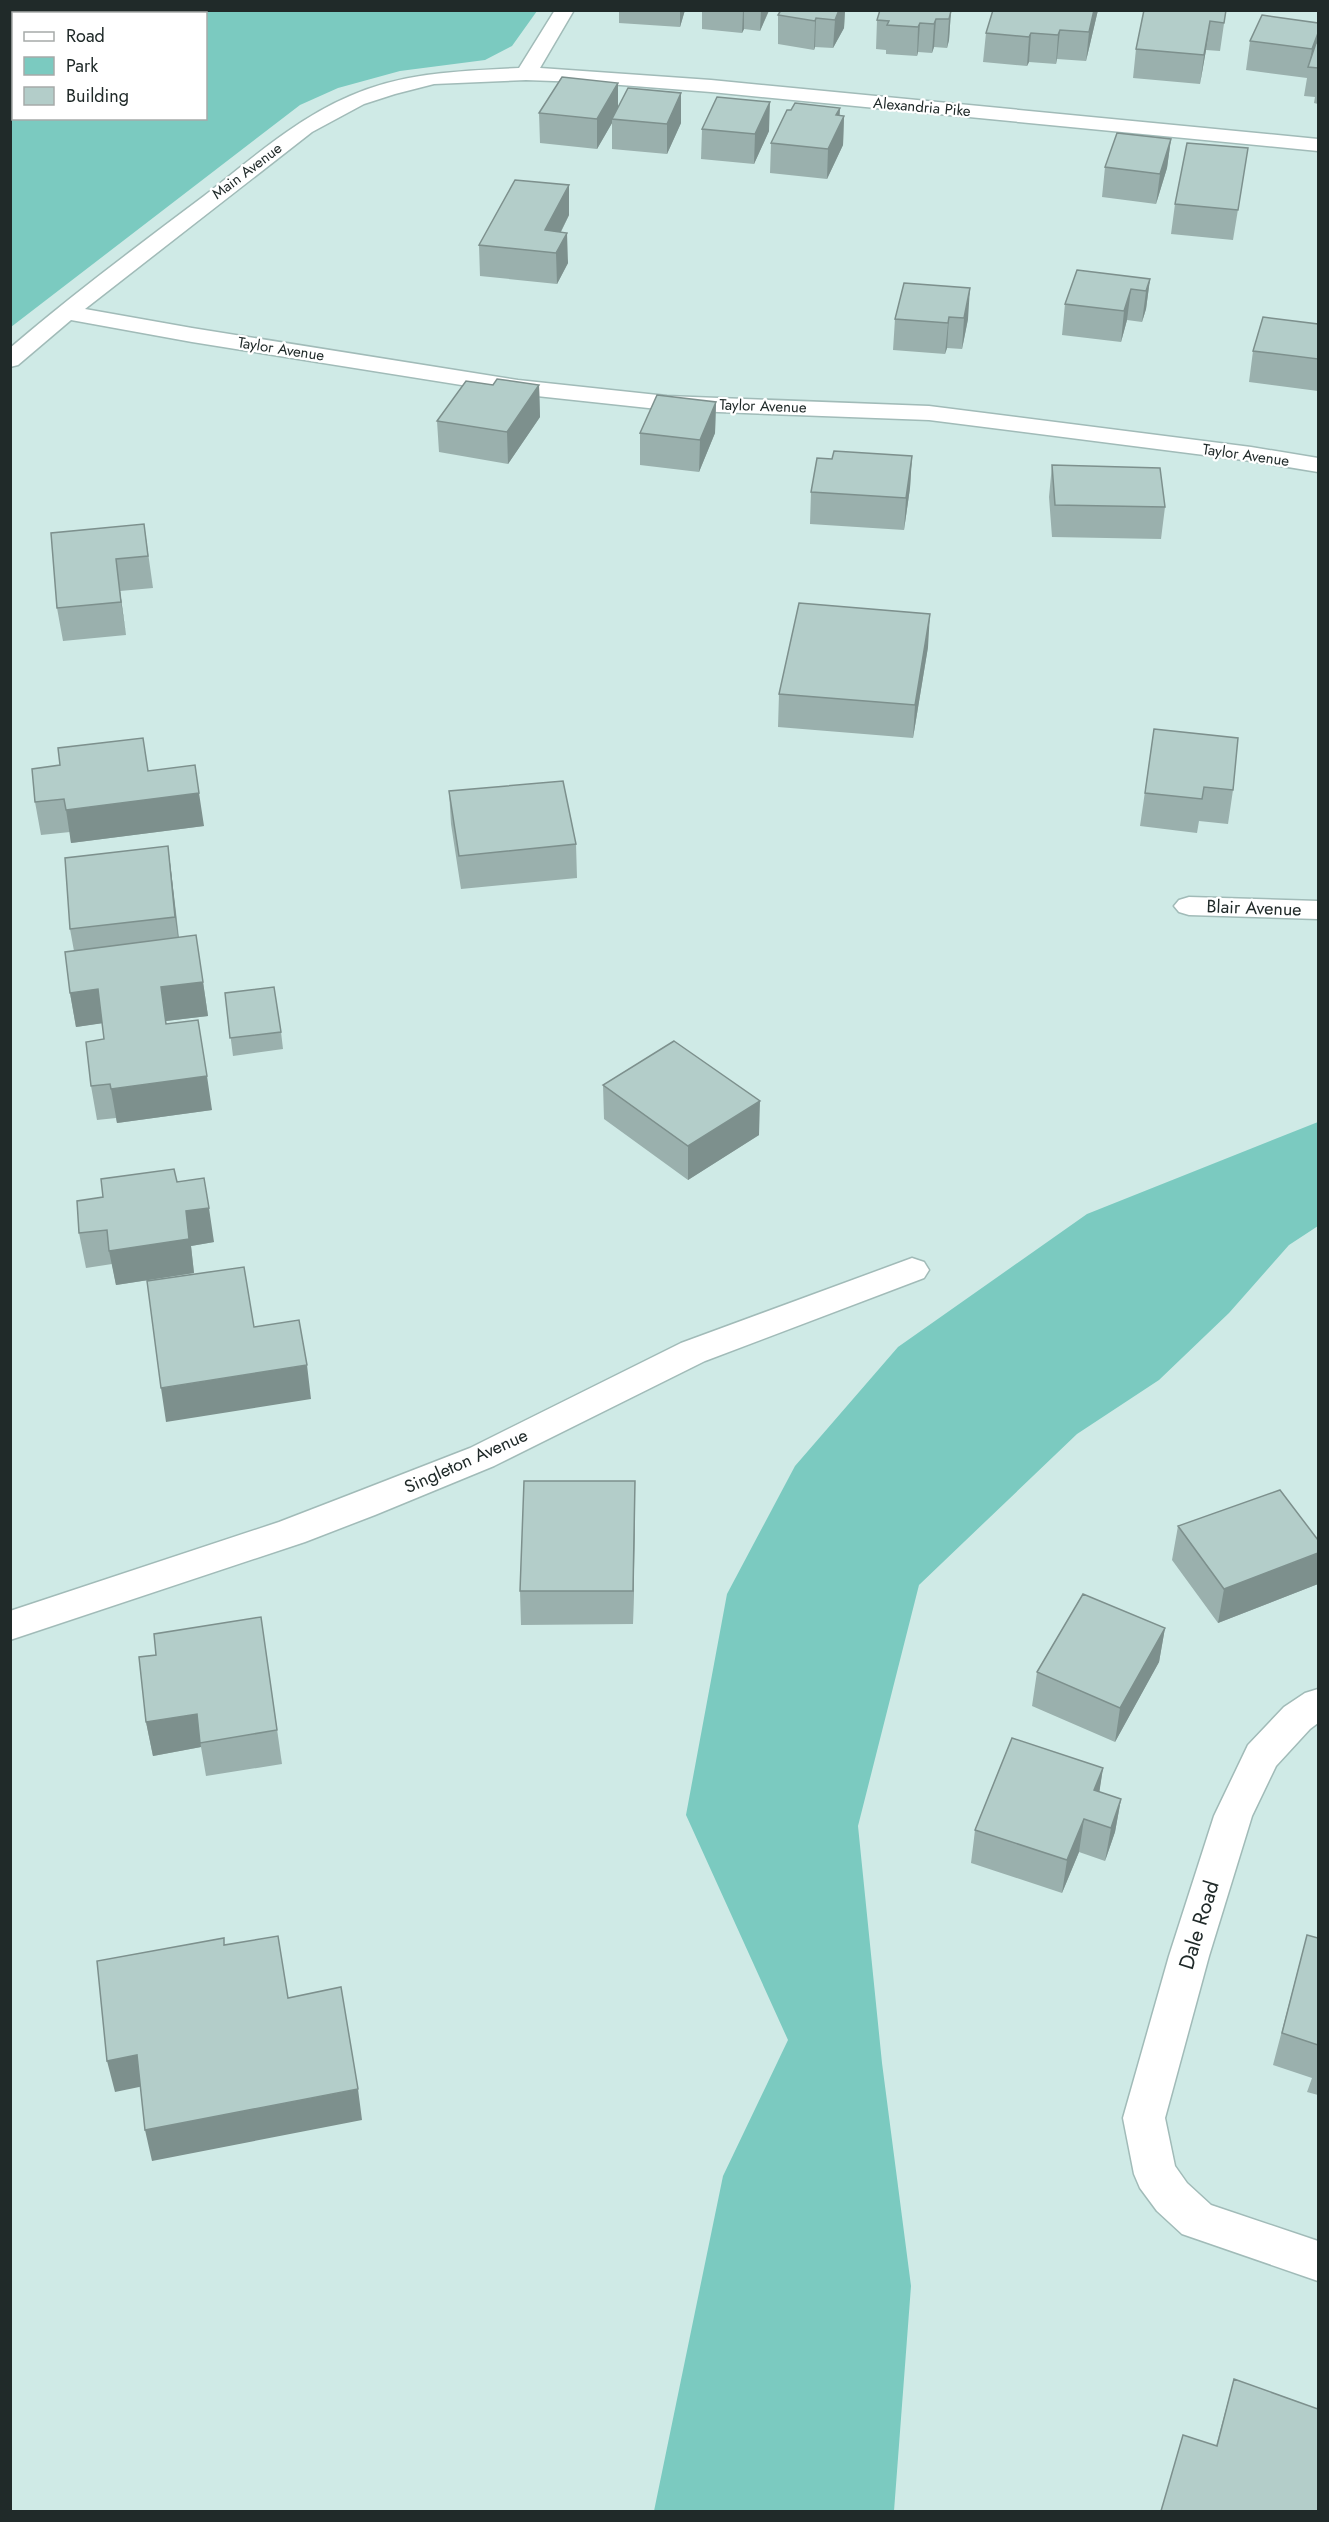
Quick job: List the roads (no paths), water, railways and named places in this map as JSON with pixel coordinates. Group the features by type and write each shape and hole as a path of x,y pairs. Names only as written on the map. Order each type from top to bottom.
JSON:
{"street":[{"path":"526,74 565,10"},
{"name":"Alexandria Pike","path":"526,74 711,86 1318,145"},
{"name":"Main Avenue","path":"10,360 66,312 234,180 304,128 335,110 387,89 434,78 526,74"},
{"name":"Taylor Avenue","path":"66,312 204,337 518,387 667,403 929,413 1251,454 1318,465"},
{"name":"Blair Avenue","path":"1189,906 1318,910"},
{"name":"Singleton Avenue","path":"10,1626 282,1536 362,1505 482,1457 693,1352 912,1270"},
{"name":"Dale Road","path":"1318,1704 1297,1718 1262,1756 1233,1816 1189,1956 1144,2118 1155,2174 1172,2197 1197,2220 1318,2261"}]}
